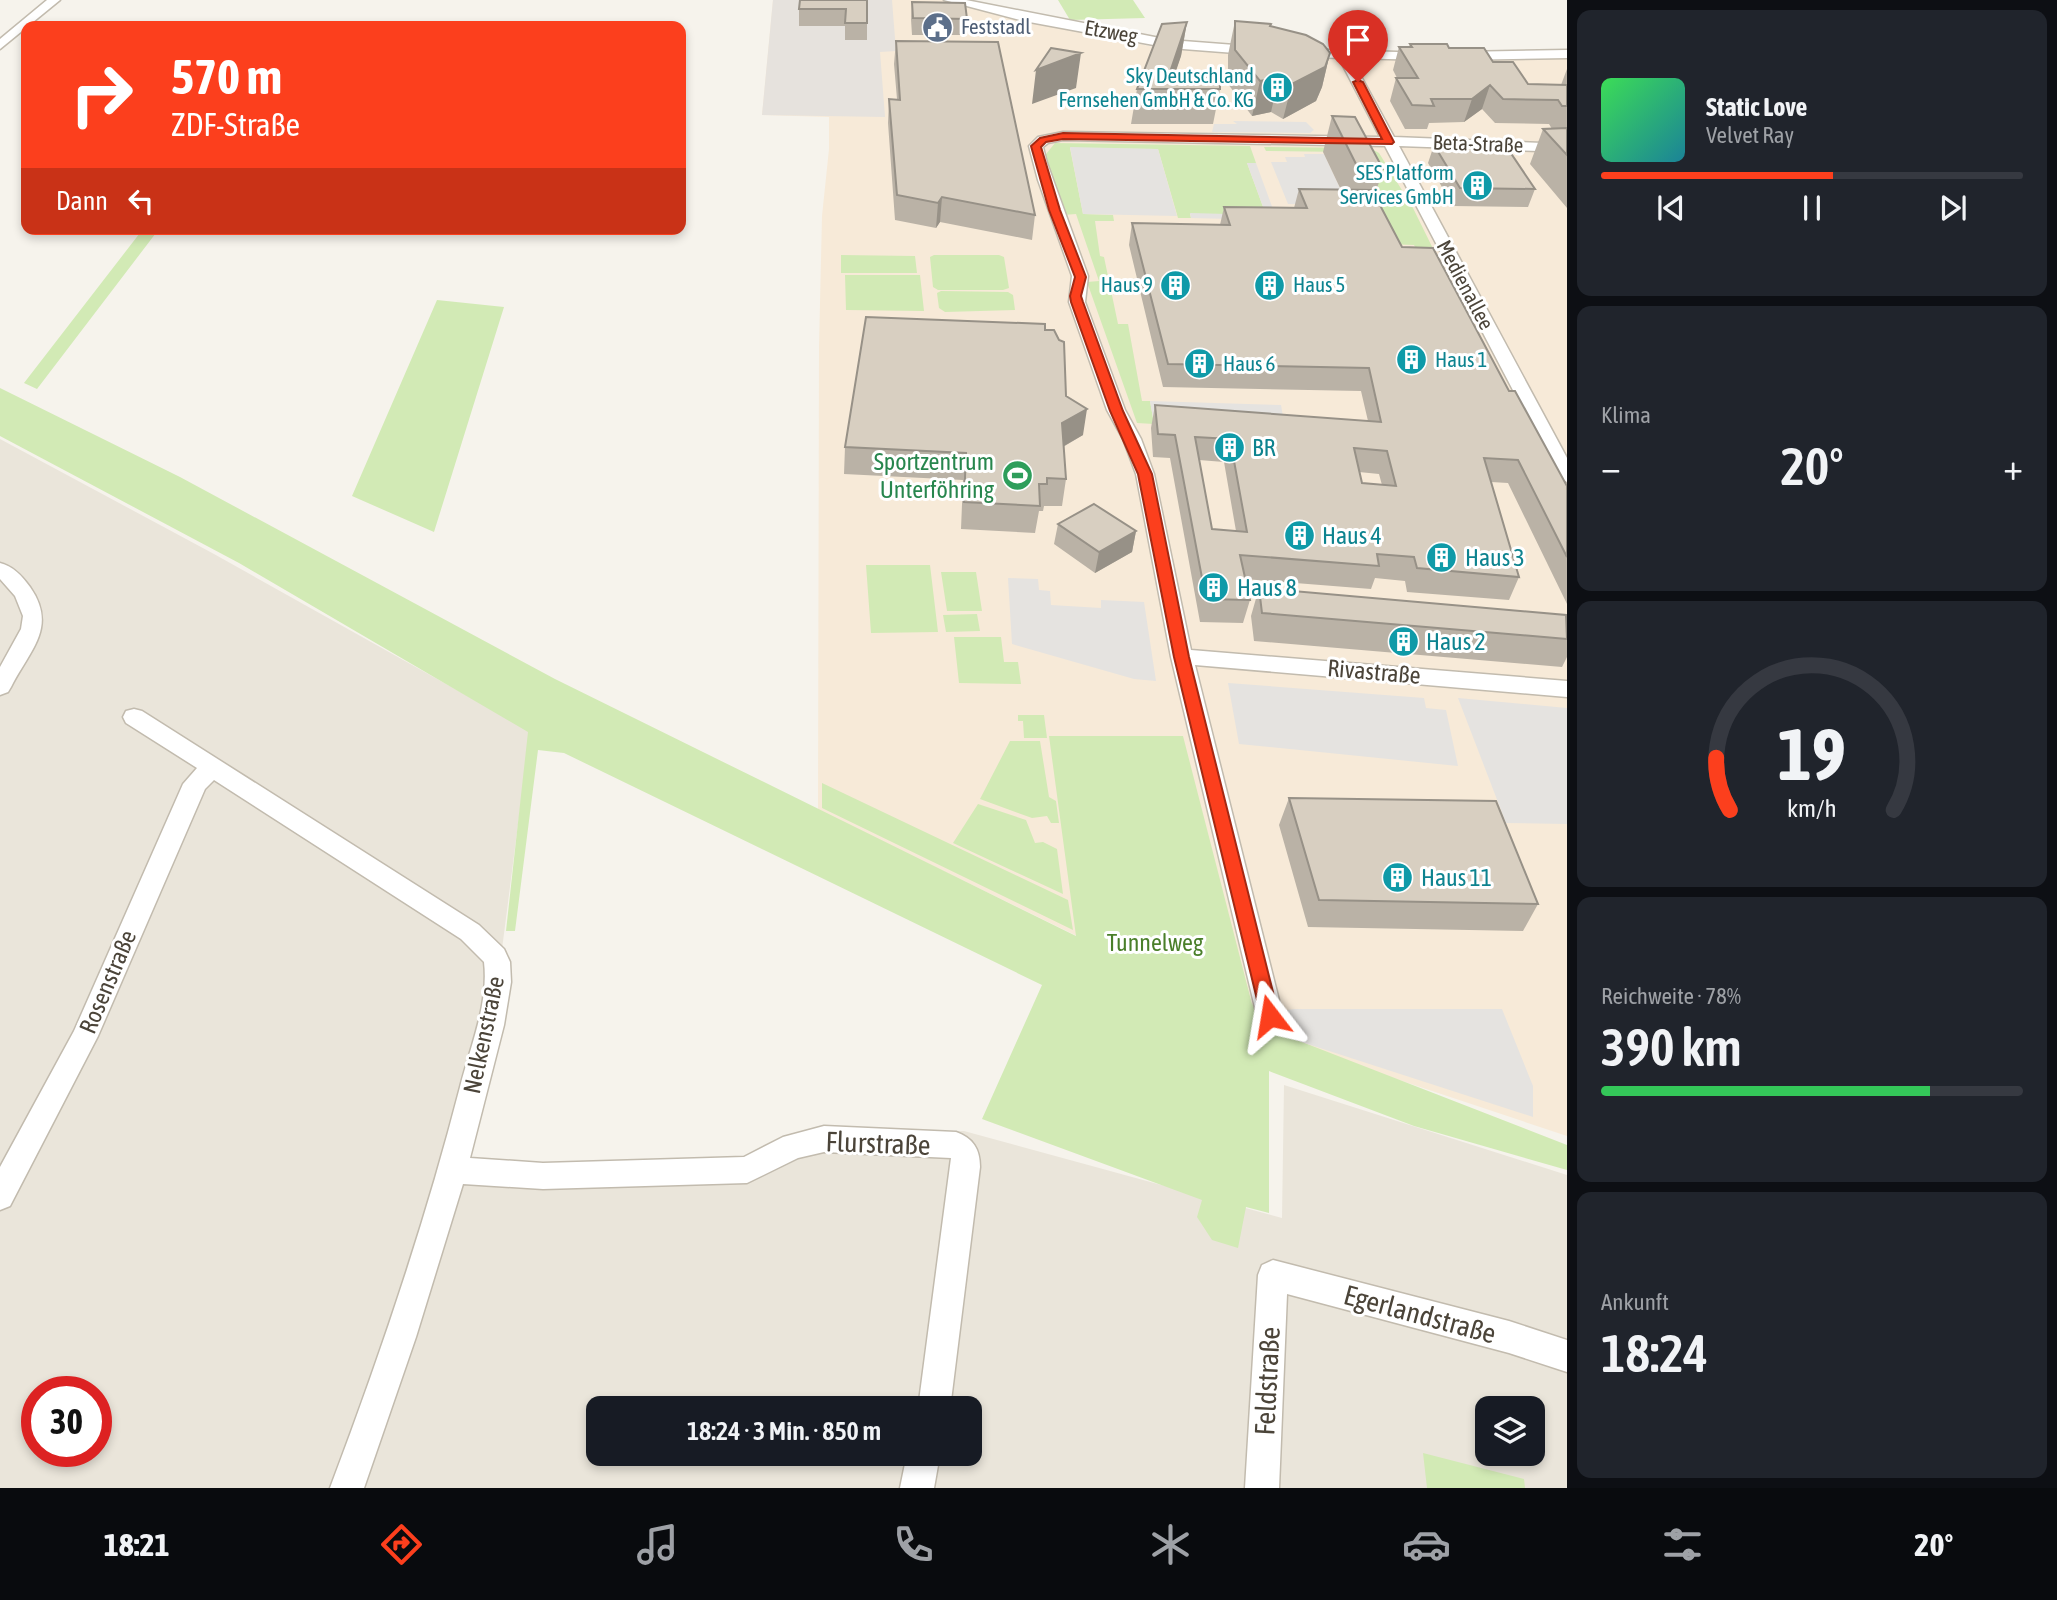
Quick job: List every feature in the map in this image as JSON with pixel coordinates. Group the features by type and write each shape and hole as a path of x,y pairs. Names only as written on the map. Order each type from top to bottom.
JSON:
{"street":[{"path":"29,21 54,0"},
{"name":"Etzweg","path":"950,0 1170,44 1344,56 1567,54"},
{"path":"0,45 21,28"},
{"name":"Medienallee","path":"1344,56 1389,142 1559,446 1567,476"},
{"name":"Beta-Straße","path":"1182,657 1145,474 1116,411 1077,302 1081,277 1055,210 1036,146 1043,140 1073,136 1567,148"},
{"path":"0,569 22,592 30,605 33,624 0,687"},
{"path":"1182,657 1270,1016"},
{"name":"Rivastraße","path":"1182,657 1567,689"},
{"name":"Nelkenstraße","path":"134,716 490,947 499,965 497,986 453,1170 383,1393 347,1488"},
{"name":"Rosenstraße","path":"0,1196 85,1036 195,784 212,768"},
{"name":"Flurstraße","path":"453,1170 543,1176 747,1170 793,1146 824,1139 962,1148 966,1157 964,1184 936,1396"},
{"name":"Egerlandstraße","path":"1273,1275 1509,1337 1567,1356"},
{"name":"Feldstraße","path":"1262,1488 1273,1275"},
{"path":"916,1488 921,1466"}],"shaded area":[{"path":"773,0 944,0 1167,50 1205,49 1324,59 1567,59 1567,1136 1285,1042 1077,936 818,810 819,347 822,216 829,149 829,117 762,115"},
{"path":"773,0 892,0 896,51 880,52 885,117 762,115"},
{"path":"1233,121 1306,122 1314,130 1310,133 1212,132 1214,124 1237,124"},
{"path":"1070,147 1158,149 1177,216 1083,214"},
{"path":"1304,154 1324,154 1348,205 1288,204 1271,162 1287,162 1285,157 1305,157"},
{"path":"1247,163 1256,163 1277,220 1191,218 1190,213 1266,215"},
{"path":"1150,401 1281,405 1286,433 1154,424"},
{"path":"0,439 214,554 530,731 502,949 451,1170 723,1168 792,1133 964,1131 1282,1218 1284,1085 1567,1175 1567,1488 0,1488"},
{"path":"1008,578 1038,579 1039,590 1050,591 1051,605 1101,608 1101,600 1144,602 1156,681 1134,679 1012,644"},
{"path":"1228,683 1424,698 1426,708 1446,710 1458,766 1239,744"},
{"path":"1458,698 1567,708 1567,824 1506,823"},
{"path":"1502,1009 1533,1086 1533,1117 1286,1037 1281,1011"}],"green space":[{"path":"1058,0 1133,0 1145,18 1070,20"},
{"path":"1055,143 1250,146 1256,163 1247,163 1266,215 1190,214 1191,218 1178,218 1158,149 1070,148 1083,214 1113,215 1114,221 1095,221 1100,256 1104,257 1118,324 1128,324 1142,401 1150,401 1154,424 1137,423 1087,282 1099,281 1076,214 1063,215 1042,159"},
{"path":"1264,147 1370,148 1379,153 1413,208 1478,340 1423,263 1414,245 1382,244 1346,152 1266,151"},
{"path":"138,235 154,235 37,389 24,383"},
{"path":"841,255 915,256 917,273 841,273"},
{"path":"930,257 1004,257 1009,288 938,290 933,287"},
{"path":"845,275 920,275 924,311 846,310"},
{"path":"1008,292 1013,295 1015,310 945,312 939,308 937,293"},
{"path":"437,300 504,307 434,532 352,496"},
{"name":"Tunnelweg","path":"0,388 180,477 555,679 1076,936 1049,736 1183,736 1252,1004 1302,1042 1567,1145 1567,1170 1414,1126 1269,1071 1269,1213 1246,1207 1238,1248 1212,1240 1197,1217 1202,1200 982,1119 1042,985 564,753 538,750 515,931 506,931 528,732 239,563 0,436"},
{"path":"866,565 930,565 938,632 871,633"},
{"path":"941,572 976,572 982,611 947,611"},
{"path":"977,614 980,631 946,632 943,615"},
{"path":"954,637 1001,637 1004,662 1018,662 1021,684 959,683"},
{"path":"1018,715 1044,715 1047,738 1024,738 1023,721 1018,721"},
{"path":"1010,741 1040,741 1049,797 1056,801 1059,823 1051,823 1047,816 1032,818 980,799"},
{"path":"822,783 1068,900 1073,930 822,808"},
{"path":"978,804 1026,820 1035,843 1043,842 1057,849 1063,894 953,843"},
{"path":"1423,1453 1524,1479 1525,1488 1427,1488"}],"building":[{"path":"800,0 867,0 867,23 845,23 846,9 799,9"},
{"path":"912,2 965,3 967,19 913,18"},
{"path":"1235,21 1271,24 1270,26 1306,35 1323,44 1330,53 1325,67 1292,84 1279,77 1260,81 1235,50"},
{"path":"1187,22 1169,75 1220,78 1220,89 1137,89 1162,24"},
{"path":"896,41 998,42 1035,215 942,197 938,203 897,195 889,99 900,100"},
{"path":"1410,44 1484,48 1493,62 1513,62 1528,84 1567,85 1567,106 1562,106 1558,100 1503,99 1490,85 1472,99 1431,99 1434,106 1412,105 1396,78 1418,78 1399,47 1412,47"},
{"path":"1051,48 1081,53 1036,70"},
{"path":"1332,116 1355,117 1383,169 1358,168"},
{"path":"1567,128 1567,155 1543,129"},
{"path":"1434,145 1506,146 1535,189 1460,188"},
{"path":"1299,189 1372,190 1402,247 1433,248 1509,391 1515,391 1567,486 1567,557 1518,460 1484,458 1519,577 1417,568 1414,557 1377,554 1379,566 1240,555 1250,600 1206,599 1175,435 1158,434 1155,405 1381,422 1369,368 1168,364 1132,223 1230,225 1224,207 1307,208","holes":["1195,437 1230,439 1247,532 1212,529","1354,448 1387,451 1396,486 1362,483"]},
{"path":"866,317 1045,324 1045,330 1054,330 1059,340 1064,342 1066,396 1087,409 1062,423 1066,479 1047,478 1047,484 1039,484 1040,506 964,502 966,453 845,447"},
{"path":"1094,504 1136,531 1099,552 1058,524"},
{"path":"1259,588 1566,615 1567,639 1262,613"},
{"name":"Haus 11","path":"1289,798 1496,801 1538,904 1319,900"}],"place":[{"name":"Feststadl","path":"938,27"},
{"name":"Sky Deutschland Fernsehen GmbH & Co. KG","path":"1277,88"},
{"name":"SES Platform Services GmbH","path":"1477,185"},
{"name":"Haus 9","path":"1176,285"},
{"name":"Haus 5","path":"1270,285"},
{"name":"Haus 1","path":"1412,360"},
{"name":"Haus 6","path":"1200,364"},
{"name":"BR","path":"1229,448"},
{"name":"Sportzentrum Unterföhring","path":"1017,476"},
{"name":"Haus 4","path":"1299,536"},
{"name":"Haus 3","path":"1442,558"},
{"name":"Haus 8","path":"1214,588"},
{"name":"Haus 2","path":"1403,642"},
{"name":"Haus 11","path":"1398,878"}],"route":[{"path":"1270,1016 1182,657 1145,474 1132,439 1116,411 1077,302 1081,277 1055,210 1036,146 1043,140 1063,136 1389,142 1358,82"}]}
